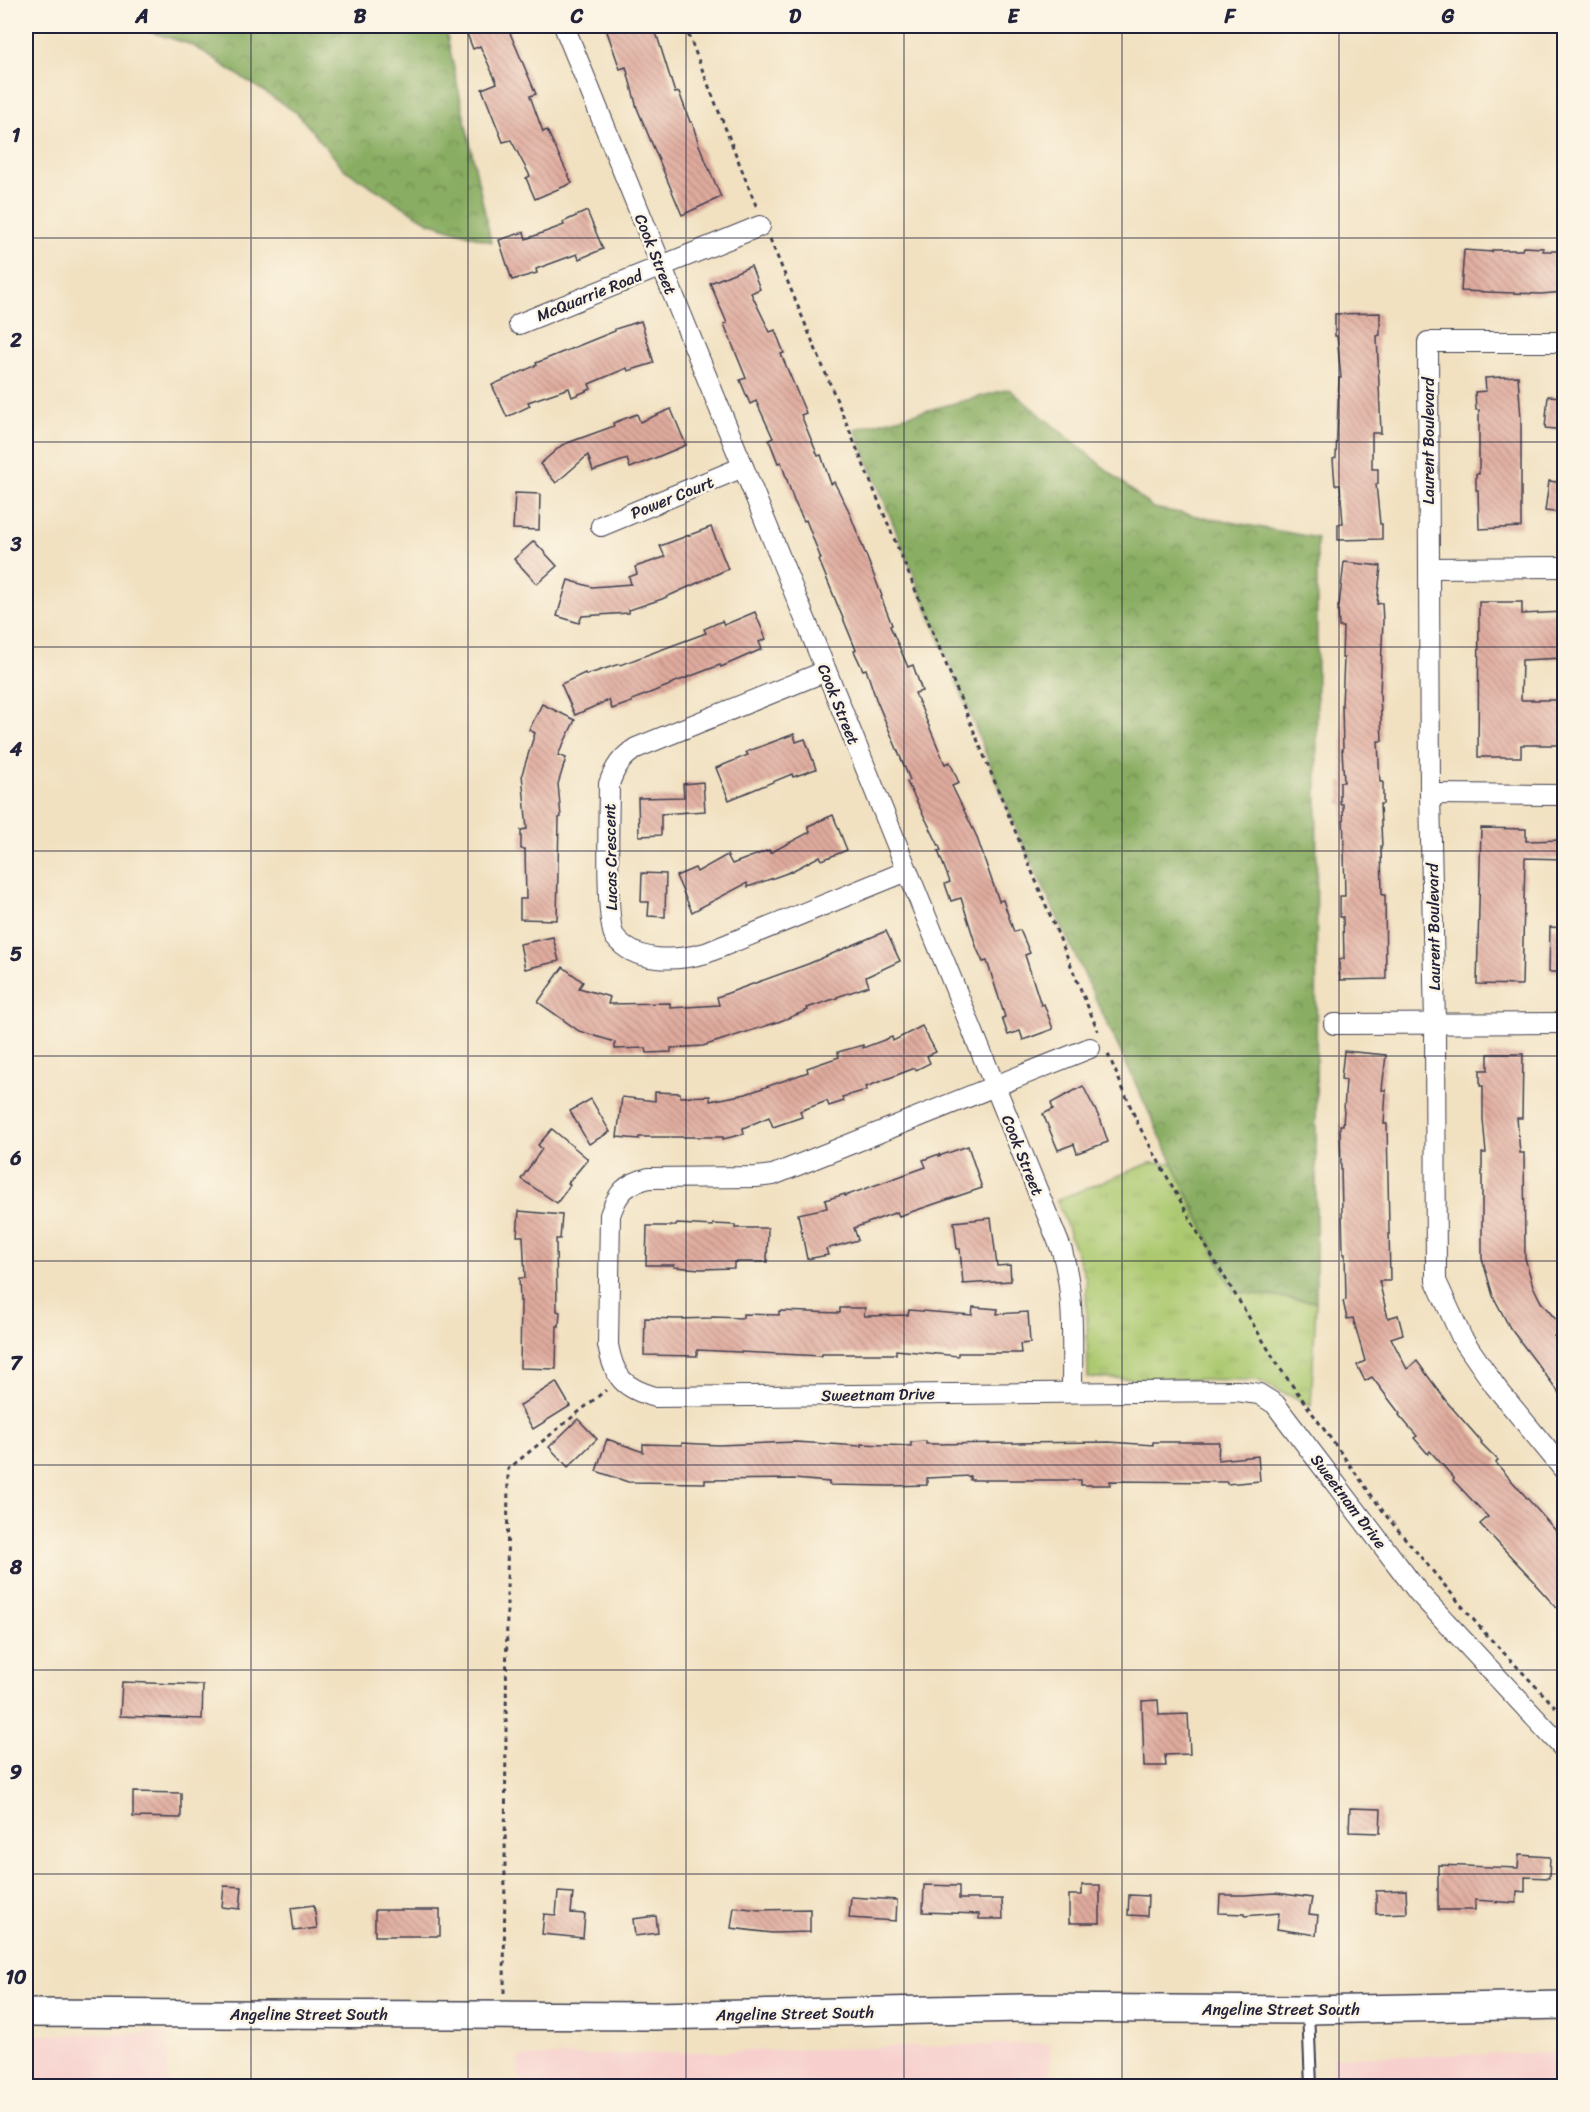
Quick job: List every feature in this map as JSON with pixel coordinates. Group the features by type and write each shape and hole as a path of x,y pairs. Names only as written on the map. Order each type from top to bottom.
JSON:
{"main road":[{"name":"Angeline Street South","path":"26,2013 654,2016 1021,2008 1308,2010 1564,2005"}],"street":[{"name":"Cook Street","path":"564,26 1062,1251 1069,1276 1071,1300 1072,1392"},
{"name":"McQuarrie Road","path":"519,324 763,226"},
{"name":"Laurent Boulevard","path":"1564,342 1428,342 1430,794 1435,1023 1436,1281 1462,1338 1495,1386 1564,1470"},
{"name":"Power Court","path":"601,526 743,467"},
{"path":"1429,568 1564,567"},
{"name":"Lucas Crescent","path":"826,671 636,748 624,756 615,768 609,784 609,912 614,935 629,949 650,957 689,957 706,953 907,871"},
{"path":"1430,794 1564,795"},
{"path":"1334,1024 1564,1023"},
{"path":"620,1378 611,1364 608,1345 610,1215 623,1189 649,1178 773,1175 994,1085 1099,1046"},
{"name":"Sweetnam Drive","path":"620,1378 635,1391 655,1397 1237,1391 1259,1394 1275,1404 1418,1592 1564,1749"}],"lane":[{"path":"1308,2010 1311,2086"}],"path":[{"path":"685,26 763,226 1099,1046 1138,1124 1198,1233 1279,1367 1388,1518 1483,1631 1564,1716"},
{"path":"504,1995 508,1469 620,1378"}],"shaded area":[{"path":"168,2033 168,2086 26,2086 26,2035"},
{"path":"1050,2043 1049,2086 520,2086 519,2057"},
{"path":"1564,2053 1564,2086 1333,2086 1333,2057"}],"green space":[{"path":"132,26 445,26 491,242 428,222 345,170 297,113 192,45"},
{"path":"1009,389 1153,508 1317,538 1316,1302 1233,1291 1019,836 855,429"},
{"path":"1150,1163 1173,1163 1233,1291 1316,1302 1311,1406 1257,1380 1088,1378 1086,1279 1057,1200"}],"building":[{"path":"464,26 507,26 536,94 530,96 543,132 547,130 572,183 535,199 526,178 530,176 511,140 503,142 482,89 497,83 480,46 473,49"},
{"path":"605,26 654,26 675,93 679,92 721,197 682,215 637,108 626,67 620,69"},
{"path":"587,211 603,249 579,259 577,254 536,269 537,273 512,280 499,240 524,232 526,239 564,225 563,222"},
{"path":"1523,247 1543,248 1543,251 1564,251 1564,292 1541,294 1461,291 1464,250 1492,252 1492,250 1522,250"},
{"path":"751,266 760,289 751,293 770,332 775,330 784,353 781,354 806,413 801,415 818,456 821,455 831,484 834,482 848,509 882,596 892,625 890,626 908,667 913,665 922,691 915,693 945,764 950,762 959,783 952,786 976,835 999,901 1003,900 1014,932 1020,930 1030,953 1025,955 1041,1005 1044,1004 1053,1029 1023,1040 1020,1031 1008,1035 1002,1018 1005,1017 987,961 983,962 977,949 961,898 951,901 945,884 950,882 938,851 941,850 907,782 910,780 866,669 863,670 854,651 856,650 819,560 821,559 806,520 804,521 794,501 781,462 778,463 769,440 773,438 756,401 750,404 740,380 746,378 710,283"},
{"path":"1380,313 1380,335 1377,336 1381,433 1372,433 1372,469 1378,469 1378,484 1376,484 1382,539 1338,540 1338,524 1343,524 1340,485 1335,485 1333,459 1336,458 1339,378 1341,378 1337,336 1335,336 1335,314"},
{"path":"641,321 654,363 628,371 627,368 589,384 591,389 572,397 569,388 528,402 530,406 507,417 492,385 537,365 536,363 615,331 615,329"},
{"path":"1518,376 1521,419 1521,527 1479,529 1476,474 1479,474 1479,410 1476,410 1475,392 1486,391 1485,378"},
{"path":"1548,396 1564,397 1564,430 1545,428"},
{"path":"671,409 686,445 630,468 627,459 593,471 588,455 556,483 540,464 562,445 614,426 613,423 637,414 640,422"},
{"path":"1549,481 1564,483 1564,513 1545,511"},
{"path":"515,493 540,494 539,530 513,529"},
{"path":"711,527 728,569 662,599 629,610 629,613 582,616 579,623 557,616 568,580 592,587 631,584 629,577 637,574 635,567 665,557 660,546"},
{"path":"534,541 557,566 537,584 514,559"},
{"path":"1344,562 1381,566 1377,604 1382,603 1383,621 1380,694 1382,741 1378,741 1380,782 1383,782 1383,804 1380,804 1382,895 1385,895 1386,979 1340,980 1339,960 1344,959 1340,896 1345,896 1343,804 1340,804 1340,782 1344,782 1342,705 1344,658 1342,658 1343,627 1339,627 1338,606"},
{"path":"1479,602 1522,602 1522,614 1564,612 1564,658 1522,660 1521,700 1564,700 1564,745 1521,745 1521,757 1478,757"},
{"path":"755,612 766,639 759,642 762,649 721,667 720,665 670,684 632,700 632,702 612,709 609,700 575,715 561,684 585,673 586,675 620,665 706,633 704,629 722,621 724,625"},
{"path":"542,704 575,720 558,755 566,758 558,784 561,817 559,818 557,920 520,919 520,899 526,899 525,849 521,849 521,830 527,829 522,774 535,733 529,730"},
{"path":"794,734 796,742 805,739 816,769 793,777 792,774 729,800 716,768 748,755 746,752"},
{"path":"703,782 705,811 661,814 661,835 639,836 638,798 684,797 683,784"},
{"path":"833,815 847,850 822,860 820,856 790,872 748,887 747,883 692,912 676,876 695,868 697,872 727,855 732,864 769,850 770,853 810,832 808,826"},
{"path":"1481,828 1526,829 1526,841 1564,840 1564,859 1525,858 1522,985 1477,984"},
{"path":"642,873 666,874 665,917 648,916 649,902 641,902"},
{"path":"1550,927 1564,928 1564,972 1549,972"},
{"path":"886,931 900,961 866,977 869,986 807,1008 808,1010 778,1022 703,1046 671,1048 671,1052 647,1053 646,1048 615,1049 615,1042 579,1031 538,1002 563,967 583,982 579,988 610,997 608,1004 670,1003 670,1008 719,1005 717,997 808,964"},
{"path":"553,937 559,961 525,969 520,944"},
{"path":"922,1026 936,1052 927,1056 930,1063 866,1087 867,1090 842,1097 844,1101 829,1106 827,1101 800,1111 802,1117 773,1127 769,1117 743,1128 744,1134 723,1139 723,1137 639,1137 639,1139 617,1137 622,1097 655,1101 655,1092 680,1093 680,1097 710,1096 710,1101 746,1094 808,1072 807,1068 839,1057 838,1052 863,1045 863,1048 892,1037 893,1041"},
{"path":"1344,1051 1386,1055 1382,1090 1386,1090 1384,1124 1387,1124 1390,1281 1379,1281 1388,1318 1398,1315 1403,1334 1391,1338 1407,1369 1417,1361 1446,1401 1498,1460 1496,1463 1564,1540 1564,1616 1480,1524 1488,1517 1453,1480 1454,1478 1430,1451 1428,1454 1414,1438 1417,1436 1372,1377 1365,1381 1357,1365 1365,1361 1353,1318 1347,1319 1343,1301 1346,1300 1340,1125 1343,1125 1346,1080 1341,1079"},
{"path":"1488,1054 1523,1054 1522,1118 1517,1118 1520,1153 1524,1153 1525,1258 1533,1286 1541,1302 1563,1328 1554,1336 1564,1349 1564,1399 1510,1328 1493,1296 1482,1258 1482,1153 1486,1153 1483,1086 1480,1086 1480,1070 1488,1070"},
{"path":"1083,1086 1101,1121 1108,1142 1077,1153 1074,1144 1058,1150 1043,1114 1053,1109 1051,1103"},
{"path":"591,1099 610,1132 589,1144 570,1111"},
{"path":"552,1129 588,1159 568,1183 570,1185 557,1203 521,1179 542,1149 538,1145"},
{"path":"968,1146 982,1188 899,1216 897,1212 854,1228 858,1240 826,1249 828,1255 807,1259 798,1214 827,1208 825,1200 845,1194 845,1196 926,1167 923,1160"},
{"path":"519,1211 562,1215 560,1239 556,1239 557,1311 560,1312 559,1326 557,1326 556,1369 520,1368 519,1278 525,1278 523,1236 517,1236"},
{"path":"991,1218 997,1266 1010,1265 1011,1281 963,1284 960,1249 957,1249 954,1222"},
{"path":"677,1224 768,1228 767,1262 734,1262 734,1268 701,1269 674,1267 674,1265 646,1265 647,1226 676,1226"},
{"path":"973,1307 998,1309 997,1314 1028,1312 1030,1343 1020,1344 1021,1353 958,1353 958,1356 896,1350 896,1354 822,1354 822,1356 697,1350 697,1356 644,1355 645,1318 743,1318 743,1314 779,1315 779,1311 840,1313 840,1308 865,1308 864,1316 908,1315 909,1310 972,1315"},
{"path":"556,1382 570,1406 533,1429 519,1406"},
{"path":"578,1419 597,1439 568,1467 549,1447"},
{"path":"607,1439 643,1452 643,1444 682,1445 682,1443 718,1445 795,1442 911,1446 911,1442 926,1441 926,1444 1109,1442 1153,1445 1153,1442 1219,1442 1218,1460 1258,1456 1260,1481 1227,1484 1227,1482 1110,1481 1110,1485 1081,1485 1081,1480 970,1480 970,1476 927,1478 927,1485 889,1486 829,1485 829,1482 794,1479 705,1480 705,1483 628,1482 596,1471"},
{"path":"122,1682 203,1685 202,1719 120,1716"},
{"path":"1158,1700 1159,1715 1188,1714 1190,1754 1165,1755 1166,1766 1144,1766 1142,1701"},
{"path":"133,1792 181,1793 181,1818 133,1817"},
{"path":"1350,1808 1381,1809 1380,1833 1349,1832"},
{"path":"1519,1855 1550,1857 1549,1878 1525,1877 1525,1892 1517,1891 1516,1903 1475,1900 1475,1910 1438,1910 1438,1865 1518,1868"},
{"path":"924,1885 959,1886 959,1899 1002,1899 1003,1919 979,1919 979,1914 923,1912"},
{"path":"1082,1885 1100,1885 1100,1923 1069,1923 1069,1895 1082,1895"},
{"path":"224,1886 242,1887 240,1909 222,1907"},
{"path":"1406,1890 1407,1913 1376,1914 1376,1891"},
{"path":"558,1892 573,1893 571,1913 585,1914 583,1938 542,1934 544,1914 556,1915"},
{"path":"1276,1893 1312,1898 1309,1914 1318,1915 1316,1935 1277,1929 1279,1913 1245,1916 1245,1914 1219,1913 1220,1895"},
{"path":"1129,1895 1148,1896 1147,1916 1128,1915"},
{"path":"851,1897 897,1900 896,1921 849,1918"},
{"path":"314,1905 317,1928 294,1931 291,1908"},
{"path":"734,1907 760,1910 810,1909 810,1932 772,1933 731,1928"},
{"path":"375,1910 440,1910 440,1936 375,1936"},
{"path":"656,1916 658,1933 635,1936 633,1919"}]}
